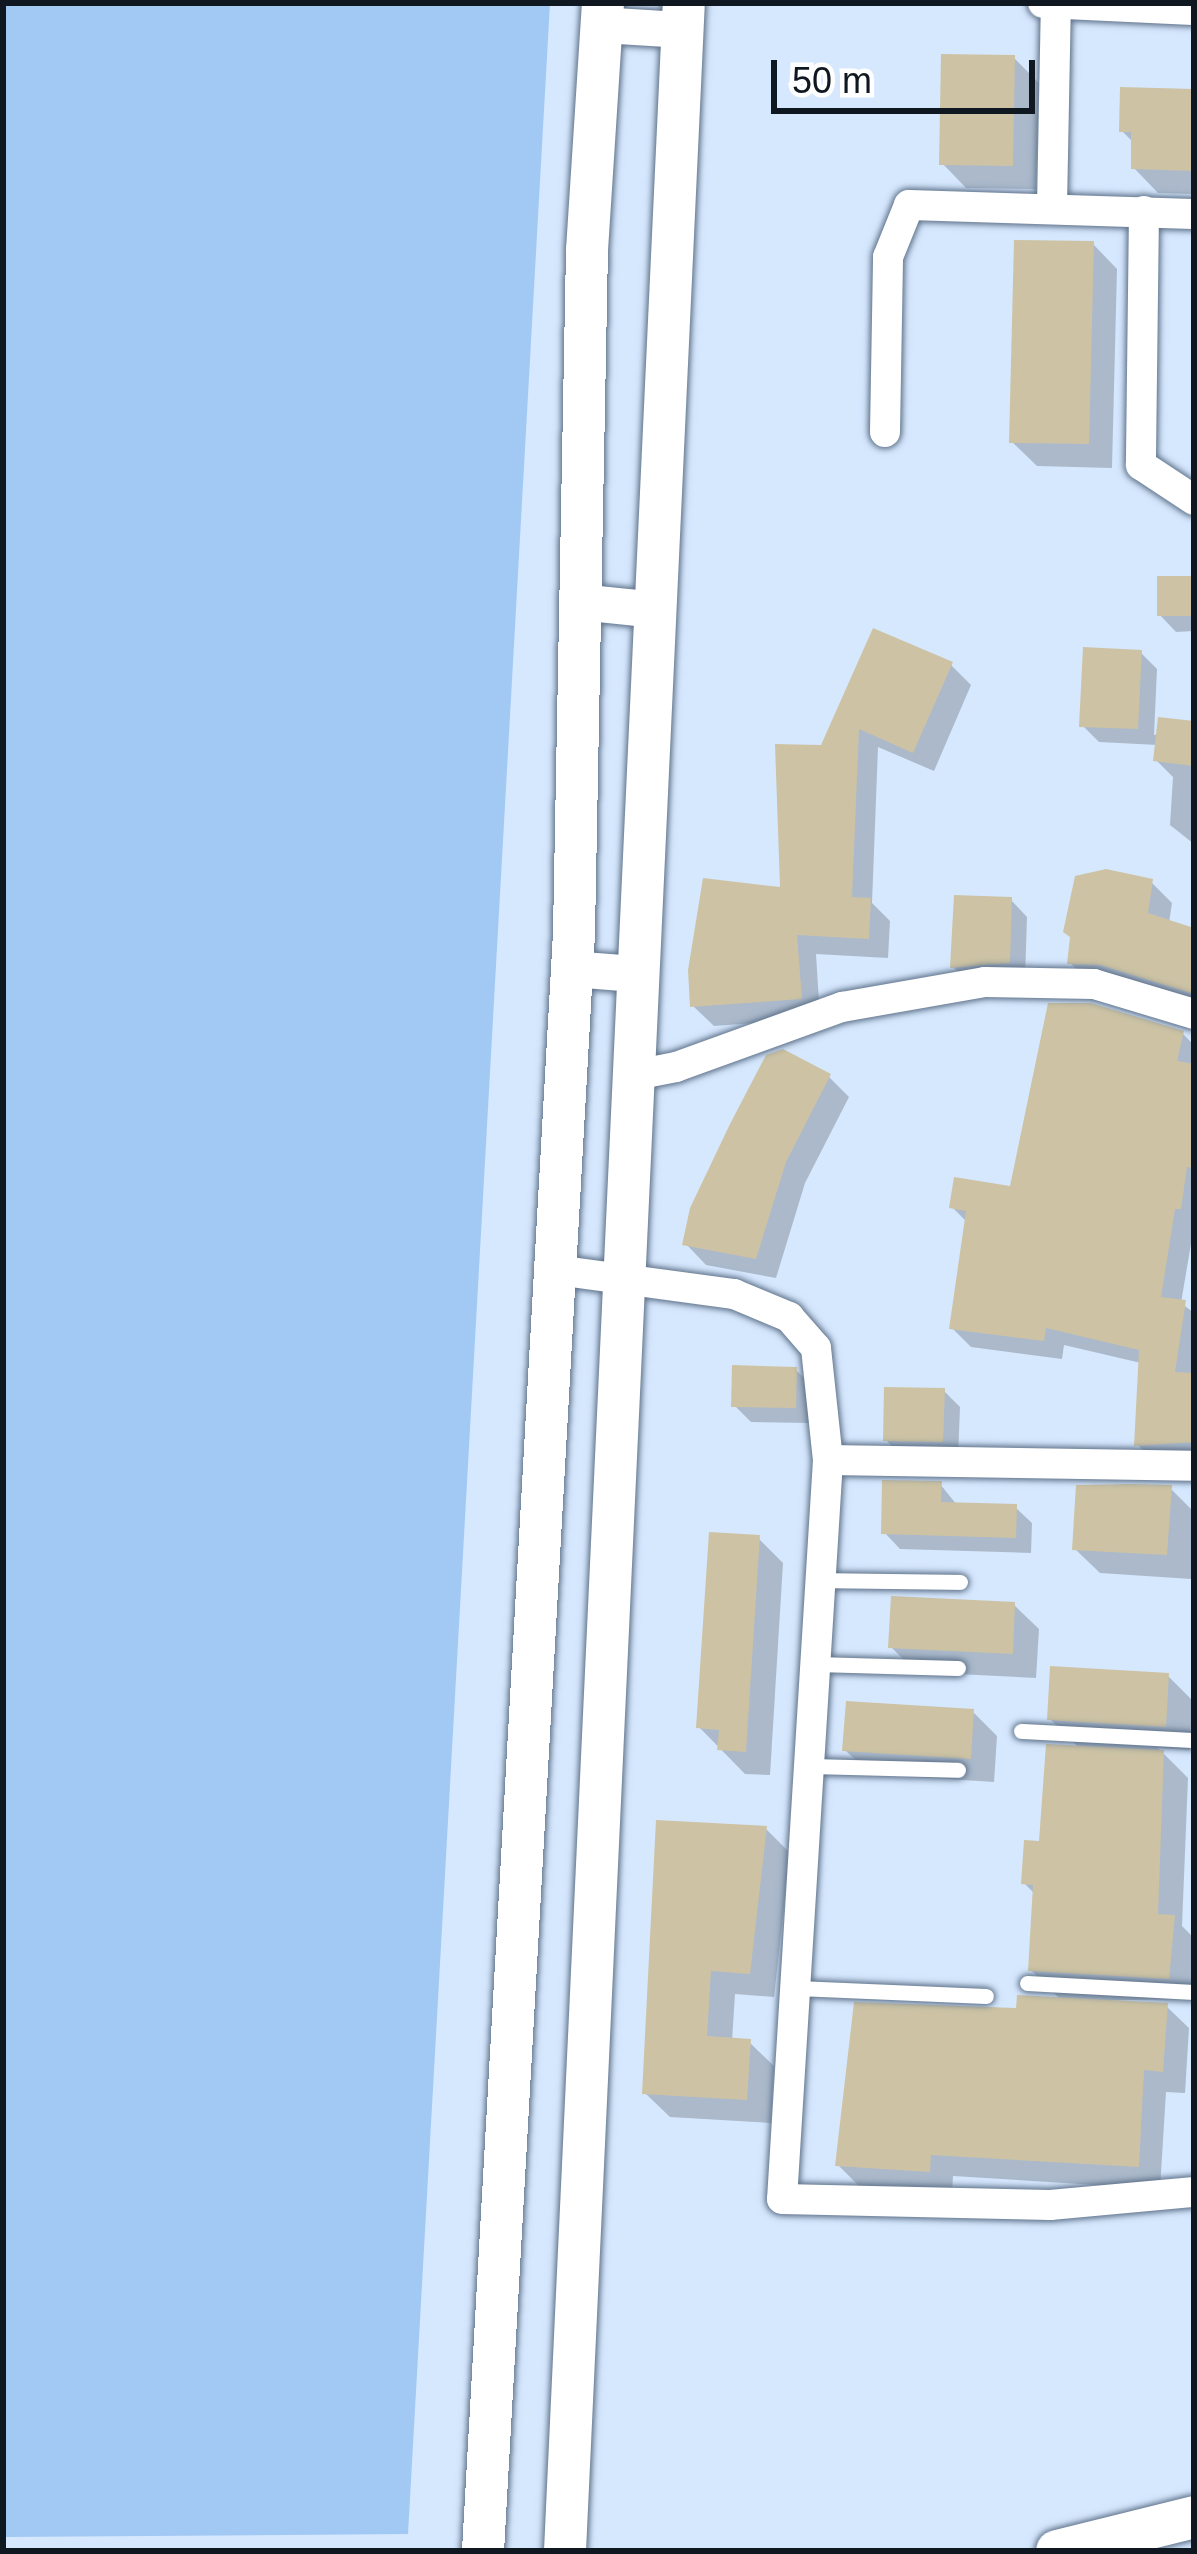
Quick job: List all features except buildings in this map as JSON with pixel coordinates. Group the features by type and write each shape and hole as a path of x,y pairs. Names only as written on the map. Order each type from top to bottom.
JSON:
{"main road":[{"path":"483,2551 573,951 579,602 602,14"},
{"path":"566,2551 619,1278 683,17"},
{"path":"1057,2551 1194,2517"}],"street":[{"path":"1043,3 1194,10"},
{"path":"1052,207 1056,4"},
{"path":"602,14 683,17"},
{"path":"885,432 888,257 901,216 918,202 1194,214"},
{"path":"1144,211 1141,465 1194,500"},
{"path":"579,602 656,610"},
{"path":"573,951 635,974"},
{"path":"630,1076 676,1067 842,1007 985,982 1094,984 1194,1014"},
{"path":"556,1270 734,1294 789,1317 816,1348 828,1460 782,2199 1050,2205 1194,2192"},
{"path":"828,1460 1194,1466"}],"lane":[{"path":"820,1580 960,1582"},
{"path":"815,1664 958,1667"},
{"path":"1022,1731 1194,1740"},
{"path":"809,1766 958,1770"},
{"path":"1027,1983 1194,1992"},
{"path":"797,1988 986,1996"}],"shaded area":[{"path":"3,3 550,3 408,2534 3,2537"}]}
